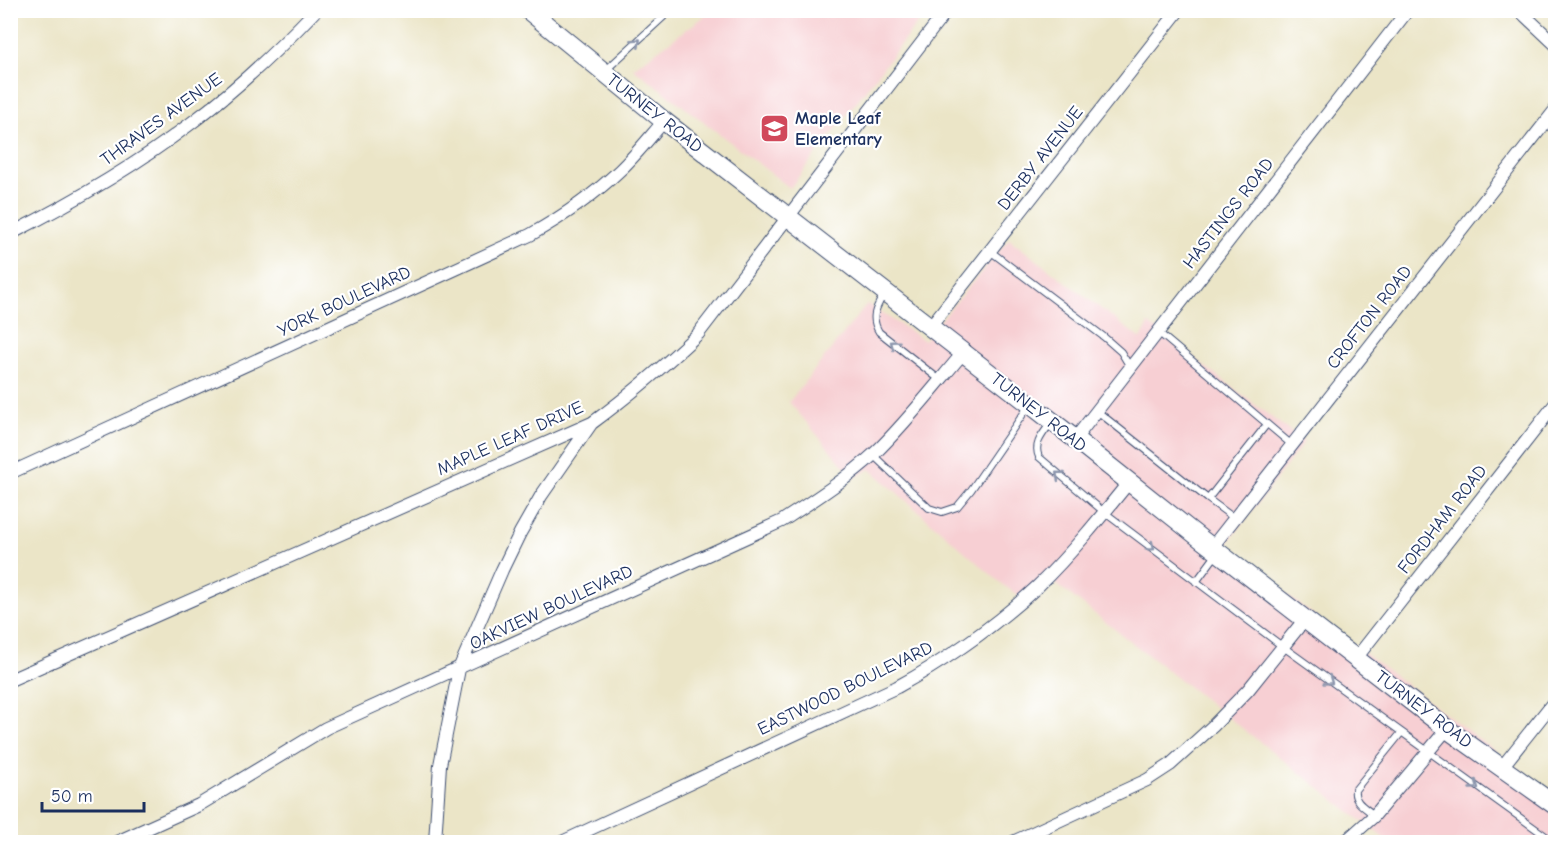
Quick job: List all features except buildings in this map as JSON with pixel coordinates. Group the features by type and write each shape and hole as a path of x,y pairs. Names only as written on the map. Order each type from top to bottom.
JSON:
{"main road":[{"name":"TURNEY ROAD","path":"528,10 664,121 1129,483 1357,657 1447,729 1556,806"}],"street":[{"name":"THRAVES AVENUE","path":"10,234 115,175 191,124 283,45 316,10"},
{"name":"DERBY AVENUE","path":"930,327 1179,10"},
{"name":"HASTINGS ROAD","path":"1075,439 1408,10"},
{"path":"1519,10 1556,45"},
{"name":"MAPLE LEAF DRIVE","path":"10,680 592,423 648,379 698,334 944,11"},
{"name":"CROFTON ROAD","path":"1215,549 1234,518 1556,109"},
{"name":"YORK BOULEVARD","path":"10,473 530,235 576,207 598,190 622,169 664,121"},
{"name":"OAKVIEW BOULEVARD","path":"117,843 199,805 326,728 782,520 834,486 873,455 963,353"},
{"name":"FORDHAM ROAD","path":"1357,657 1556,403"},
{"path":"435,843 440,765 459,669 520,532 541,496 592,423"},
{"name":"EASTWOOD BOULEVARD","path":"562,843 897,687 940,663 986,631 1038,585 1129,483"},
{"path":"1012,843 1147,780 1170,765 1248,690 1305,619"},
{"path":"1502,767 1556,699"},
{"path":"1345,843 1374,816 1447,729"}],"lane":[{"path":"604,72 671,10"},
{"path":"990,250 1104,337 1121,352 1131,368"},
{"path":"885,292 875,310 874,325 879,332 940,380"},
{"path":"1158,332 1292,445"},
{"path":"873,455 929,508 942,512 957,507 971,490 1029,404"},
{"path":"1097,411 1234,518"},
{"path":"1052,421 1037,445 1036,451 1039,457 1104,512 1282,646 1554,843"},
{"path":"1208,499 1267,424"},
{"path":"1196,582 1215,549"},
{"path":"1374,816 1357,801 1354,795 1355,790 1401,733"}],"shaded area":[{"name":"Maple Leaf Elementary","path":"912,10 922,17 790,188 633,68 712,11"},
{"path":"1009,239 1141,339 1149,324 1304,442 1224,548 1555,796 1555,842 1389,842 1055,583 1031,604 1003,585 870,469 854,478 789,402 867,304 924,340"}],"place":[{"name":"Maple Leaf Elementary","path":"774,128"}]}
